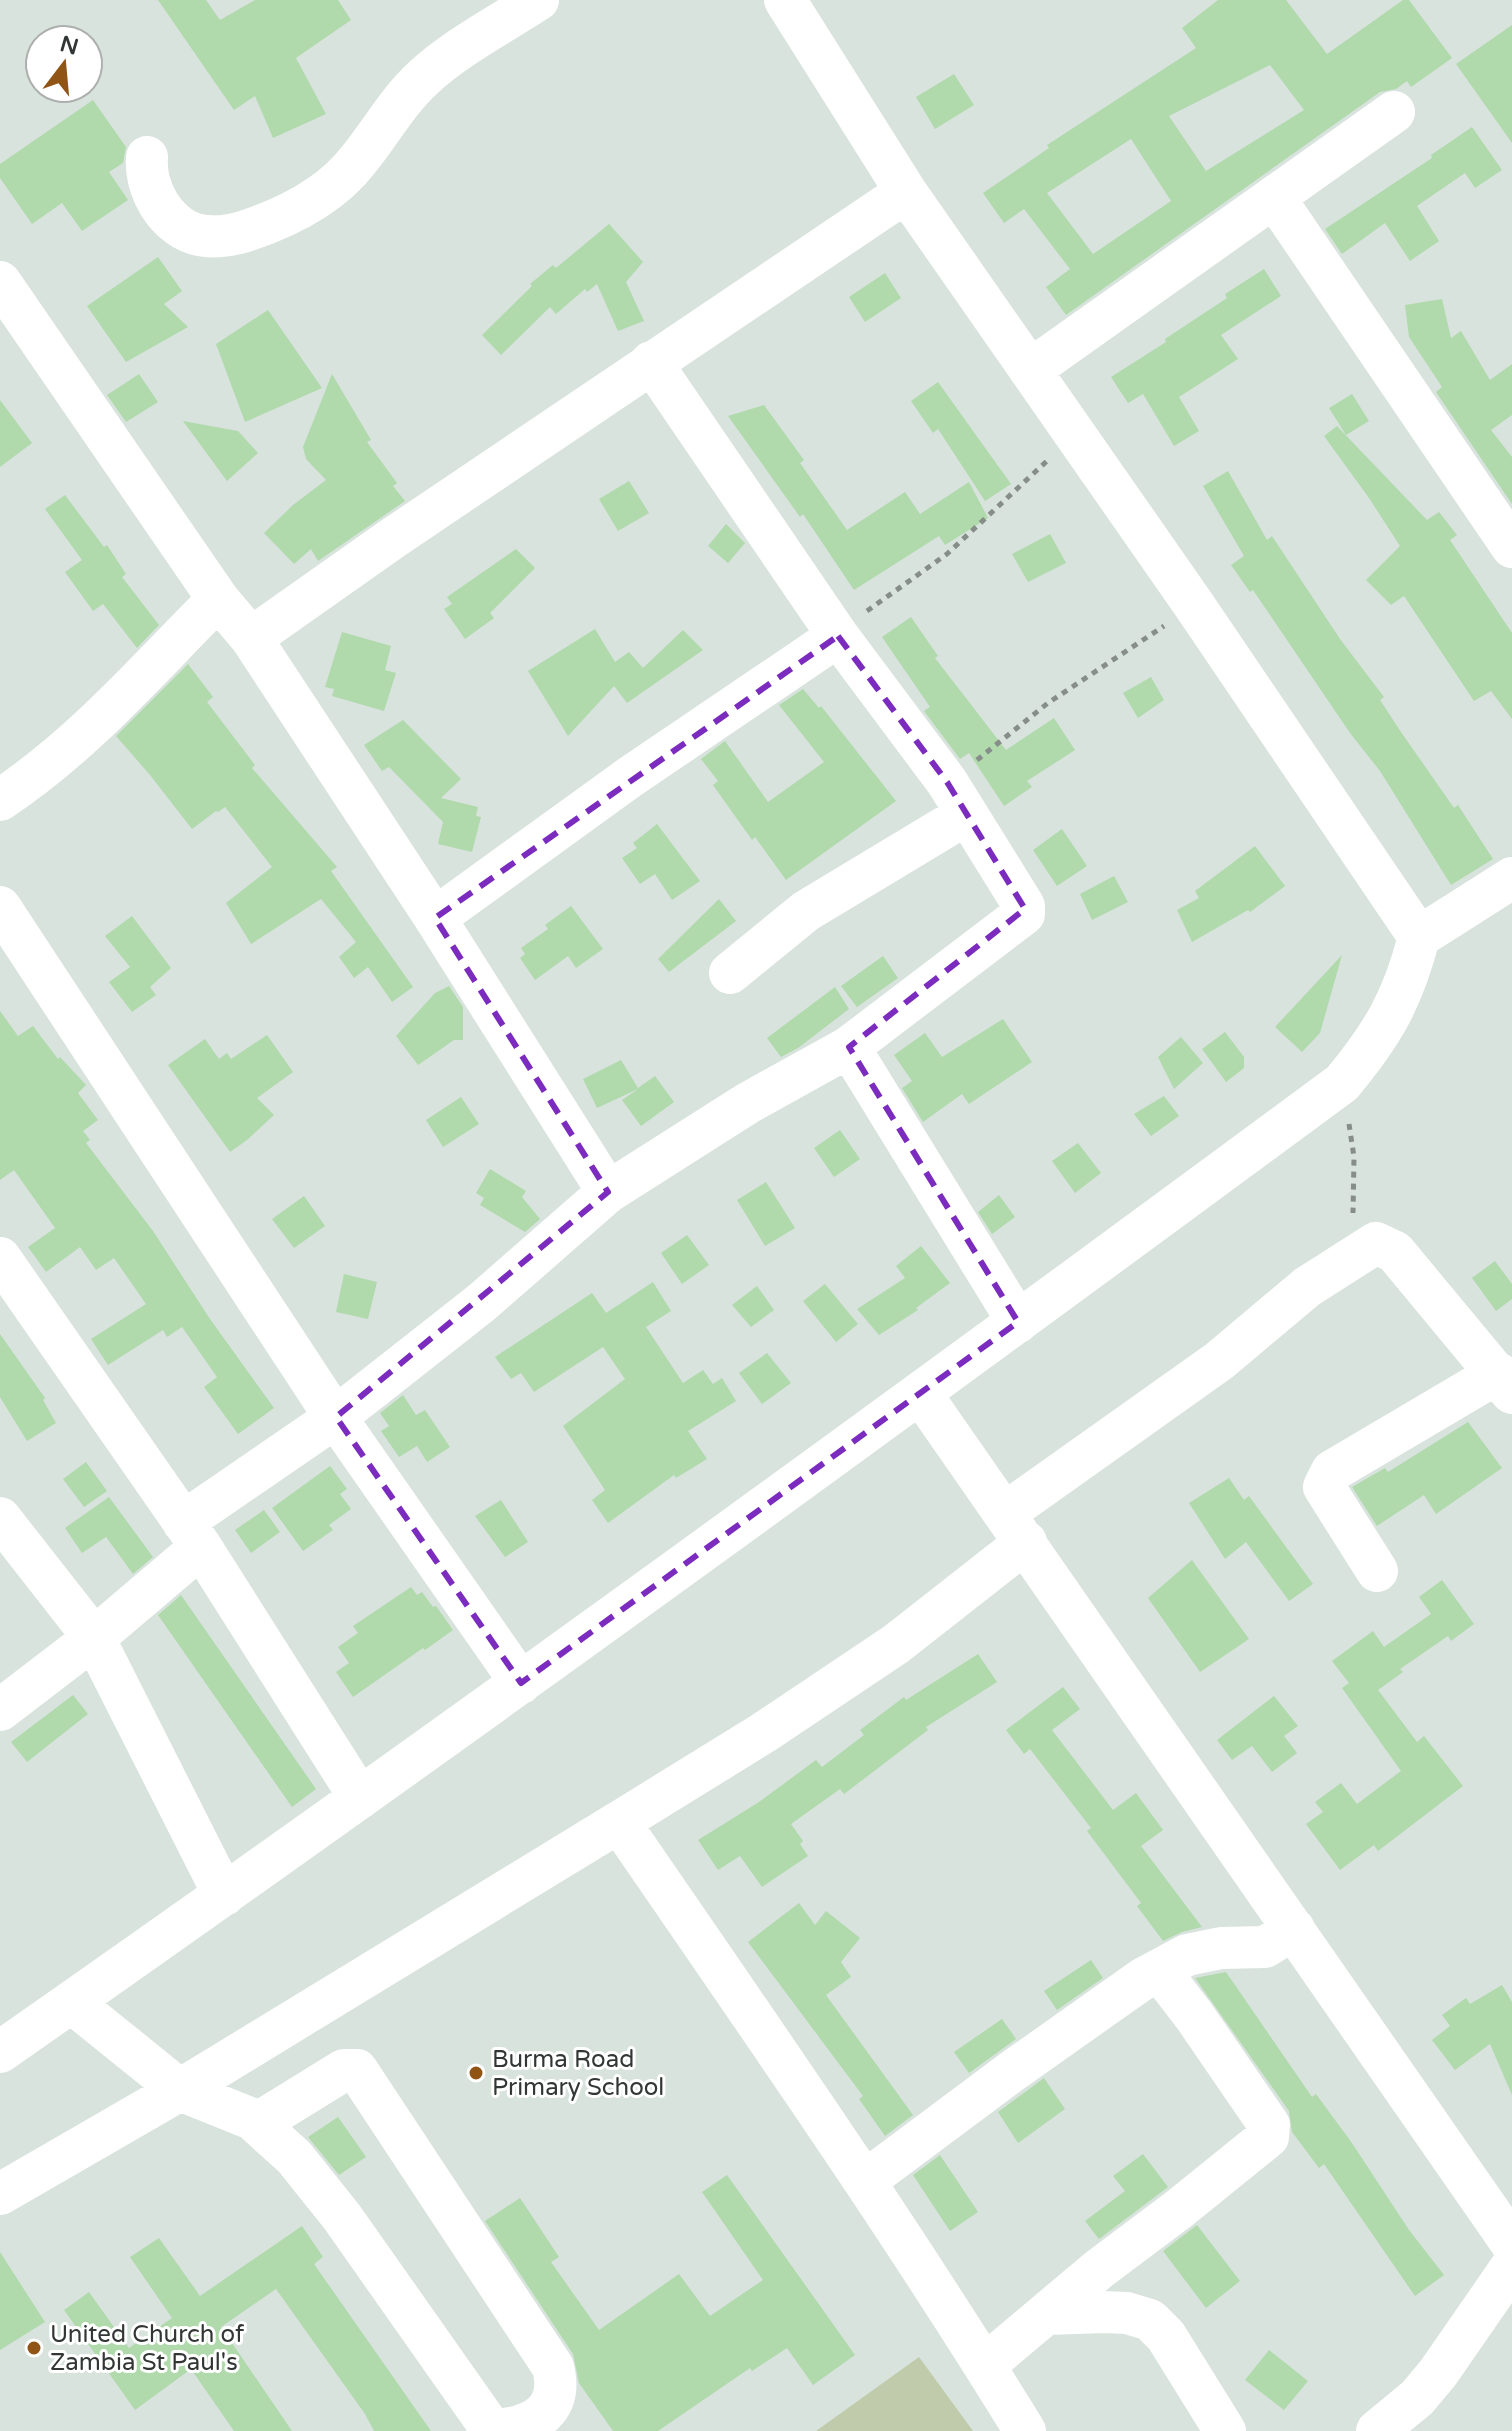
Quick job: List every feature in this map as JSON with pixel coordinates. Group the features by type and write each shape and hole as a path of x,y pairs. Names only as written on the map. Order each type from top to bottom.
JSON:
{"street":[{"path":"147,157 147,176 151,187 158,202 178,226 213,238 263,225 294,212 326,191 358,162 391,113 424,77 538,0"},
{"path":"785,0 906,192 1194,605 1419,937"},
{"path":"1030,370 1394,112"},
{"path":"251,638 651,362 906,192"},
{"path":"1274,197 1512,547"},
{"path":"0,282 218,599 251,638 435,918 608,1192"},
{"path":"0,1710 94,1638 192,1534 481,1303 608,1192 736,1110 849,1047 1024,914 1024,906 957,798 838,636 651,362"},
{"path":"0,800 51,765 77,742 218,599"},
{"path":"435,918 630,777 838,636"},
{"path":"730,973 806,911 957,798"},
{"path":"0,2052 521,1683 921,1394 1342,1083 1370,1049 1393,1013 1409,976 1419,937 1512,878"},
{"path":"0,907 336,1417 521,1683"},
{"path":"849,1047 1018,1322"},
{"path":"0,2194 180,2090 619,1822 763,1733 896,1644 1015,1527 1307,1287 1376,1243 1395,1252 1505,1383 1332,1471 1324,1487 1377,1571"},
{"path":"0,1258 192,1534 360,1798"},
{"path":"921,1394 1512,2244"},
{"path":"0,1518 94,1638 224,1895"},
{"path":"619,1822 865,2181 1025,2431"},
{"path":"865,2181 1011,2072 1159,1970 1187,1955 1221,1948 1265,1947 1294,1929"},
{"path":"985,2365 1260,2145 1270,2133 1269,2125 1159,1970"},
{"path":"71,2002 180,2090 258,2123 294,2157 342,2217 487,2423 496,2430 514,2428 538,2419 554,2400 557,2384 553,2367 357,2070 344,2070 258,2123"},
{"path":"1377,2431 1417,2398 1438,2373 1512,2266"},
{"path":"1046,2314 1104,2312 1138,2315 1150,2320 1166,2336 1225,2431"}],"path":[{"path":"838,636 891,593 947,554 1076,434"},
{"path":"957,798 992,750 1048,703 1194,605"},
{"path":"1342,1083 1354,1157 1352,1212 1376,1243"}],"highlighted area":[{"path":"838,636 947,782 1025,909 849,1047 1018,1322 521,1683 336,1417 608,1192 435,918"}],"green space":[{"path":"919,2357 973,2431 816,2431"}],"building":[{"path":"158,0 206,0 220,20 255,0 338,0 351,20 296,58 326,114 273,138 255,96 234,110"},
{"path":"1218,0 1286,0 1327,54 1403,0 1409,0 1452,58 1411,87 1407,81 1396,89 1380,92 1066,315 1046,287 1070,269 1024,209 1004,223 983,193 1049,148 1047,145 1196,48 1182,28","holes":["1270,65 1304,110 1206,171 1169,116","1131,139 1171,201 1093,254 1047,193"]},
{"path":"1512,25 1512,143 1456,64"},
{"path":"954,74 974,105 935,129 916,97"},
{"path":"87,104 96,104 126,147 123,163 109,172 128,200 82,231 62,203 32,224 0,178 0,164"},
{"path":"1472,127 1502,170 1475,188 1465,173 1417,206 1439,241 1410,261 1385,223 1342,254 1325,229 1432,158 1431,155"},
{"path":"609,224 643,262 626,282 644,321 618,331 597,284 587,292 585,289 556,314 550,307 501,355 482,335 532,286 530,284 553,265 556,268"},
{"path":"158,257 182,291 164,304 188,327 126,362 87,306"},
{"path":"1264,269 1281,296 1221,335 1238,359 1179,397 1199,431 1174,446 1143,394 1128,403 1111,377 1166,342 1165,339 1227,298 1225,294"},
{"path":"885,273 901,298 865,322 849,297"},
{"path":"1442,299 1451,338 1461,331 1490,380 1512,364 1512,415 1491,430 1512,457 1512,504 1436,392 1442,387 1409,337 1405,305"},
{"path":"268,310 322,388 245,422 216,344"},
{"path":"139,374 158,402 126,422 107,395"},
{"path":"332,374 371,440 367,442 397,483 393,486 405,501 318,561 311,549 294,564 264,533 293,505 326,480 306,459 303,447"},
{"path":"938,382 1011,484 985,501 938,429 933,433 911,401"},
{"path":"1352,394 1369,421 1346,435 1329,408"},
{"path":"0,400 32,443 0,467"},
{"path":"764,405 804,460 800,463 847,530 905,492 920,514 969,482 988,518 945,545 939,536 854,590 803,514 800,517 728,416"},
{"path":"183,421 238,431 258,453 227,481"},
{"path":"1337,426 1427,520 1439,512 1457,535 1450,540 1512,633 1512,719 1491,691 1474,701 1404,596 1391,605 1366,580 1400,546 1324,436"},
{"path":"1228,471 1267,540 1272,536 1340,639 1384,697 1380,700 1401,732 1454,808 1458,805 1493,859 1451,885 1380,771 1350,733 1253,590 1250,592 1231,565 1244,556 1203,486"},
{"path":"629,481 649,513 618,531 599,499"},
{"path":"65,495 104,547 107,545 126,574 122,577 159,625 137,648 103,604 93,611 65,572 82,560 45,509"},
{"path":"726,524 745,543 728,563 708,546"},
{"path":"1050,534 1066,563 1028,582 1012,554"},
{"path":"516,549 535,568 490,613 494,618 465,639 444,609 452,604 447,597"},
{"path":"911,617 938,656 935,658 1006,750 1054,718 1075,750 1027,781 1032,787 1004,806 969,753 960,759 924,711 930,707 882,637"},
{"path":"595,629 615,662 629,652 643,668 683,630 703,650 627,703 614,686 568,736 528,671"},
{"path":"342,632 391,646 385,670 396,673 384,711 332,696 334,689 325,687"},
{"path":"188,664 213,697 207,702 255,765 252,768 337,867 331,871 413,987 392,1002 368,967 354,978 339,957 356,942 321,899 251,944 226,903 272,867 225,807 192,829 116,736"},
{"path":"1151,677 1164,700 1138,718 1123,693"},
{"path":"803,689 819,708 821,706 896,801 786,880 755,837 752,840 713,785 718,781 701,759 725,741 768,802 824,762 779,705"},
{"path":"403,720 461,779 441,798 478,807 476,816 481,817 472,852 438,844 443,822 389,767 382,771 364,745"},
{"path":"657,824 700,881 672,900 655,874 640,884 622,858 637,848 633,843"},
{"path":"1062,829 1087,866 1057,886 1033,850"},
{"path":"1255,846 1285,886 1250,912 1248,910 1192,942 1177,910 1199,898 1195,891"},
{"path":"1114,876 1128,902 1092,920 1080,894"},
{"path":"719,899 736,921 669,972 658,959"},
{"path":"571,906 603,949 576,968 568,956 535,980 520,958 525,954 521,948 548,929 545,925"},
{"path":"132,916 171,968 150,987 156,995 132,1012 109,982 130,967 105,936"},
{"path":"1342,955 1320,1033 1302,1052 1275,1027"},
{"path":"883,956 898,978 857,1007 841,986"},
{"path":"449,986 463,1007 463,1040 454,1040 418,1065 396,1036 435,993"},
{"path":"835,987 849,1009 798,1048 781,1057 767,1038"},
{"path":"0,1011 18,1036 33,1026 58,1059 60,1057 86,1085 78,1093 98,1120 83,1131 90,1140 86,1143 153,1231 210,1319 274,1408 238,1434 204,1387 217,1377 182,1327 167,1337 163,1330 108,1365 91,1339 146,1304 114,1258 96,1270 80,1247 46,1272 28,1247 55,1228 14,1170 0,1180"},
{"path":"1003,1019 1032,1062 969,1104 962,1094 923,1122 902,1088 912,1081 894,1055 925,1033 942,1057"},
{"path":"1225,1032 1244,1057 1244,1068 1226,1082 1202,1049"},
{"path":"267,1035 293,1072 257,1098 274,1115 230,1152 168,1065 205,1039 219,1059 227,1053 231,1059"},
{"path":"1181,1037 1203,1063 1174,1089 1158,1057"},
{"path":"621,1060 638,1088 655,1076 674,1102 641,1126 622,1100 638,1089 597,1108 583,1079"},
{"path":"1164,1096 1179,1116 1151,1136 1134,1114"},
{"path":"461,1097 479,1124 443,1147 426,1120"},
{"path":"840,1130 860,1159 834,1177 814,1148"},
{"path":"1078,1143 1101,1173 1075,1193 1052,1161"},
{"path":"490,1169 526,1191 522,1197 540,1219 525,1232 480,1205 484,1198 476,1193"},
{"path":"766,1182 795,1228 765,1246 737,1200"},
{"path":"999,1195 1015,1217 992,1234 978,1212"},
{"path":"304,1196 325,1226 294,1248 272,1219"},
{"path":"687,1235 709,1265 682,1284 661,1253"},
{"path":"921,1246 950,1283 916,1308 918,1310 879,1335 857,1309 905,1278 896,1266"},
{"path":"1495,1261 1512,1284 1512,1299 1496,1311 1472,1278"},
{"path":"344,1274 377,1282 368,1319 336,1312"},
{"path":"653,1282 671,1311 646,1327 683,1383 703,1370 713,1384 722,1378 736,1401 688,1431 707,1459 676,1478 674,1475 608,1523 592,1500 605,1490 563,1426 625,1379 603,1347 534,1392 521,1373 511,1379 495,1357 592,1293 606,1313"},
{"path":"825,1284 858,1324 836,1342 803,1301"},
{"path":"757,1286 774,1310 751,1327 732,1305"},
{"path":"0,1334 45,1398 43,1400 56,1423 27,1441 0,1397"},
{"path":"767,1353 791,1383 762,1404 739,1373"},
{"path":"403,1395 416,1415 425,1410 450,1447 427,1462 417,1446 399,1457 381,1431 389,1426 380,1413"},
{"path":"1468,1422 1502,1468 1436,1514 1424,1495 1377,1526 1352,1487 1385,1468 1388,1472"},
{"path":"86,1462 107,1491 84,1507 63,1479"},
{"path":"330,1466 347,1489 340,1494 351,1509 329,1525 333,1530 303,1551 272,1508"},
{"path":"1229,1478 1244,1500 1249,1496 1313,1584 1289,1601 1246,1542 1225,1559 1189,1503"},
{"path":"109,1497 153,1557 133,1574 106,1537 82,1553 65,1528"},
{"path":"501,1500 528,1542 505,1557 475,1516"},
{"path":"264,1510 280,1532 251,1553 235,1530"},
{"path":"1192,1560 1249,1639 1200,1672 1148,1598"},
{"path":"1442,1580 1474,1624 1451,1641 1448,1636 1400,1669 1403,1672 1378,1690 1417,1742 1424,1736 1463,1786 1378,1851 1374,1845 1340,1870 1306,1824 1323,1812 1315,1802 1341,1783 1357,1804 1401,1771 1342,1688 1349,1683 1332,1661 1373,1631 1384,1647 1431,1614 1419,1597"},
{"path":"411,1587 417,1595 422,1592 433,1607 436,1606 453,1630 353,1697 336,1672 349,1663 338,1647 358,1633 353,1626"},
{"path":"181,1595 316,1789 292,1807 158,1615"},
{"path":"978,1654 997,1682 926,1727 928,1730 844,1794 840,1789 791,1824 803,1841 800,1844 808,1856 762,1887 740,1856 718,1870 698,1840 759,1802 816,1760 822,1767 864,1735 860,1730 904,1697 906,1700"},
{"path":"1063,1687 1080,1709 1052,1730 1113,1810 1136,1793 1163,1830 1141,1846 1202,1927 1163,1941 1137,1906 1141,1903 1087,1831 1091,1828 1030,1749 1024,1754 1006,1730"},
{"path":"73,1695 88,1714 27,1762 11,1742"},
{"path":"1274,1696 1298,1726 1284,1736 1297,1753 1272,1772 1252,1746 1232,1760 1217,1740"},
{"path":"799,1903 815,1925 826,1911 860,1938 841,1962 851,1977 826,1995 913,2115 885,2136 859,2099 863,2096 748,1942"},
{"path":"1091,1960 1103,1978 1057,2010 1044,1991"},
{"path":"1226,1972 1312,2097 1316,2094 1409,2230 1444,2275 1415,2296 1324,2164 1319,2168 1292,2132 1289,2111 1195,1978"},
{"path":"1502,1985 1512,2002 1512,2095 1490,2044 1455,2070 1432,2040 1450,2026 1442,2015 1466,1998 1470,2004"},
{"path":"1002,2019 1016,2039 969,2073 954,2052"},
{"path":"1044,2078 1065,2109 1018,2143 998,2112"},
{"path":"338,2117 366,2157 339,2175 308,2137"},
{"path":"1143,2154 1168,2187 1099,2239 1085,2221 1125,2191 1113,2176"},
{"path":"940,2155 978,2212 950,2231 913,2175"},
{"path":"727,2175 855,2355 813,2385 787,2348 752,2371 750,2368 658,2431 613,2431 579,2383 573,2354 485,2221 520,2198 559,2257 551,2262 599,2330 679,2274 710,2316 763,2280 702,2192"},
{"path":"1197,2225 1240,2281 1206,2308 1163,2251"},
{"path":"302,2226 323,2257 314,2264 431,2431 374,2431 276,2289 221,2327 292,2431 234,2431 191,2369 135,2410 64,2310 89,2292 129,2348 172,2318 130,2257 159,2238 200,2296"},
{"path":"0,2252 45,2322 0,2350"},
{"path":"1269,2350 1308,2381 1284,2410 1245,2380"}],"place":[{"name":"Burma Road Primary School","path":"476,2073"},
{"name":"United Church of Zambia St Paul's","path":"34,2348"}]}
